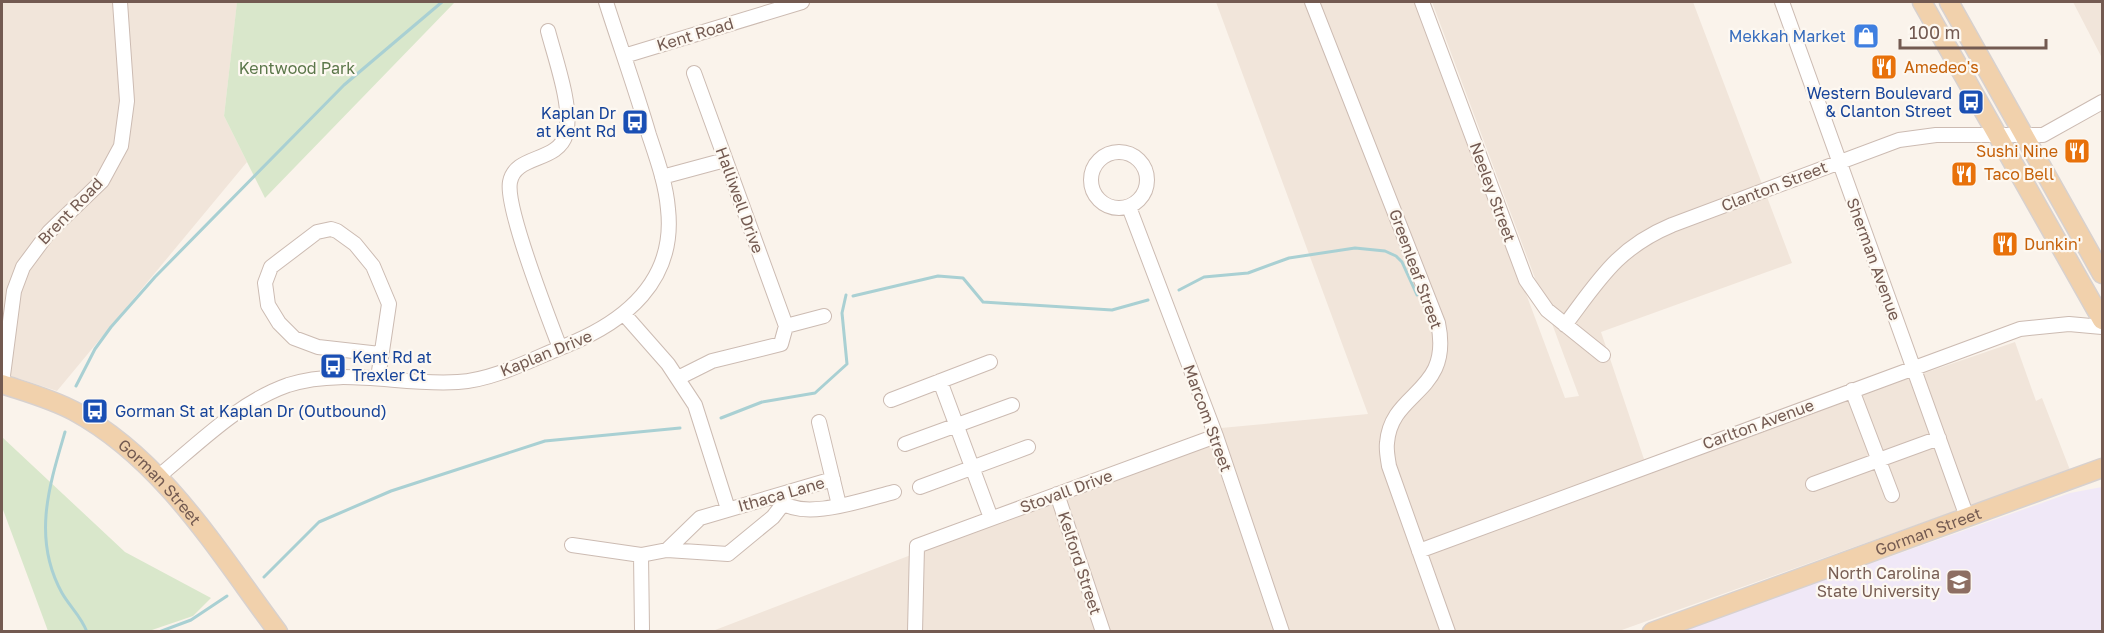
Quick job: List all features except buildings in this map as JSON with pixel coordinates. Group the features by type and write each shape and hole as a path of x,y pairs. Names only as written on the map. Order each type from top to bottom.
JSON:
{"main road":[{"path":"1922,2 2103,320"},
{"path":"1949,2 2103,274"},
{"name":"Gorman Street","path":"2,384 53,401 94,423 120,441 159,476 278,632"},
{"name":"Gorman Street","path":"1652,632 2103,468"}],"street":[{"name":"Brent Road","path":"2,384 14,291 23,267 49,232 102,181 121,146 127,101 120,2"},
{"name":"Kaplan Drive","path":"159,476 243,408 272,391 329,376 468,381 560,348 602,330 624,315 652,281 665,248 669,217 662,177 606,2"},
{"name":"Kent Road","path":"624,56 801,2"},
{"name":"Greenleaf Street","path":"1312,2 1438,323 1442,344 1439,362 1427,382 1394,420 1387,443 1389,466 1448,632"},
{"name":"Neeley Street","path":"1422,2 1526,280 1541,304 1603,355"},
{"name":"Sherman Avenue","path":"1782,2 1967,517"},
{"path":"548,31 564,96 566,135 561,144 550,154 518,167 510,181 509,192 515,218 560,348"},
{"name":"Halliwell Drive","path":"694,73 786,326"},
{"name":"Clanton Street","path":"1564,325 1612,264 1636,242 1672,225 1839,161 1909,138 2046,134 2103,102"},
{"path":"1112,153 1132,156 1145,171 1147,181 1143,194 1129,207 1109,207 1099,201 1093,193 1090,183 1095,165 1112,153"},
{"path":"662,177 725,160"},
{"name":"Marcom Street","path":"1129,207 1216,436 1282,632"},
{"path":"378,378 380,354 387,326 388,304 373,266 348,238 331,229 317,232 271,267 265,283 268,305 279,323 294,338 318,347 380,354"},
{"path":"624,315 678,378 695,405 728,509"},
{"path":"678,378 712,361 781,344 786,326 824,316"},
{"name":"Carlton Avenue","path":"1419,551 2020,329 2069,324 2103,327"},
{"path":"891,400 990,362"},
{"path":"940,381 991,518"},
{"path":"1852,390 1892,495"},
{"path":"904,444 1012,405"},
{"path":"819,422 839,505"},
{"name":"Stovall Drive","path":"915,632 916,546 1216,436"},
{"path":"1813,484 1939,438"},
{"path":"920,487 1028,447"},
{"name":"Ithaca Lane","path":"667,550 700,518 728,509 778,499 833,479"},
{"path":"572,545 641,555 667,550 728,554 773,517 778,499 809,511 894,492"},
{"name":"Kelford Street","path":"1057,494 1103,632"},
{"path":"641,555 642,629"}],"shaded area":[{"path":"2,2 237,3 224,116 247,162 57,391 2,373"},
{"path":"1216,2 1417,2 1565,398 1579,396 1432,2 1693,2 1792,263 1601,332 1647,468 2015,342 2036,401 2042,398 2070,470 1619,631 1288,631 1221,428 1368,414"},
{"path":"2073,2 2102,2 2102,58"},
{"path":"1209,441 1275,632 710,632"},
{"name":"North Carolina State University","path":"2102,487 2102,631 1677,632 2070,493"}],"green space":[{"name":"Kentwood Park","path":"237,2 455,2 265,198 224,116"},
{"path":"2,437 125,552 211,598 193,616 149,631 48,631 2,507"}],"waterway":[{"path":"76,386 95,349 155,277 344,85 442,2"},
{"path":"1179,290 1204,277 1248,273 1289,258 1355,248 1385,251 1396,256 1402,262 1417,295"},
{"path":"853,296 938,276 963,278 983,302 1112,310 1148,300"},
{"path":"721,418 762,402 815,393 847,364 842,313 846,295"},
{"path":"264,577 319,522 391,491 545,441 680,428"},
{"path":"65,432 46,512 48,553 53,573 62,593 87,632"},
{"path":"159,632 191,620 227,596"}],"place":[{"name":"Mekkah Market","path":"1866,36"},
{"name":"Amedeo's","path":"1884,67"},
{"name":"Western Boulevard & Clanton Street","path":"1971,102"},
{"name":"Kaplan Dr at Kent Rd","path":"635,122"},
{"name":"Sushi Nine","path":"2077,151"},
{"name":"Taco Bell","path":"1964,174"},
{"name":"Dunkin'","path":"2005,244"},
{"name":"Kent Rd at Trexler Ct","path":"333,366"},
{"name":"Gorman St at Kaplan Dr (Outbound)","path":"95,411"},
{"name":"North Carolina State University","path":"1959,582"}]}
